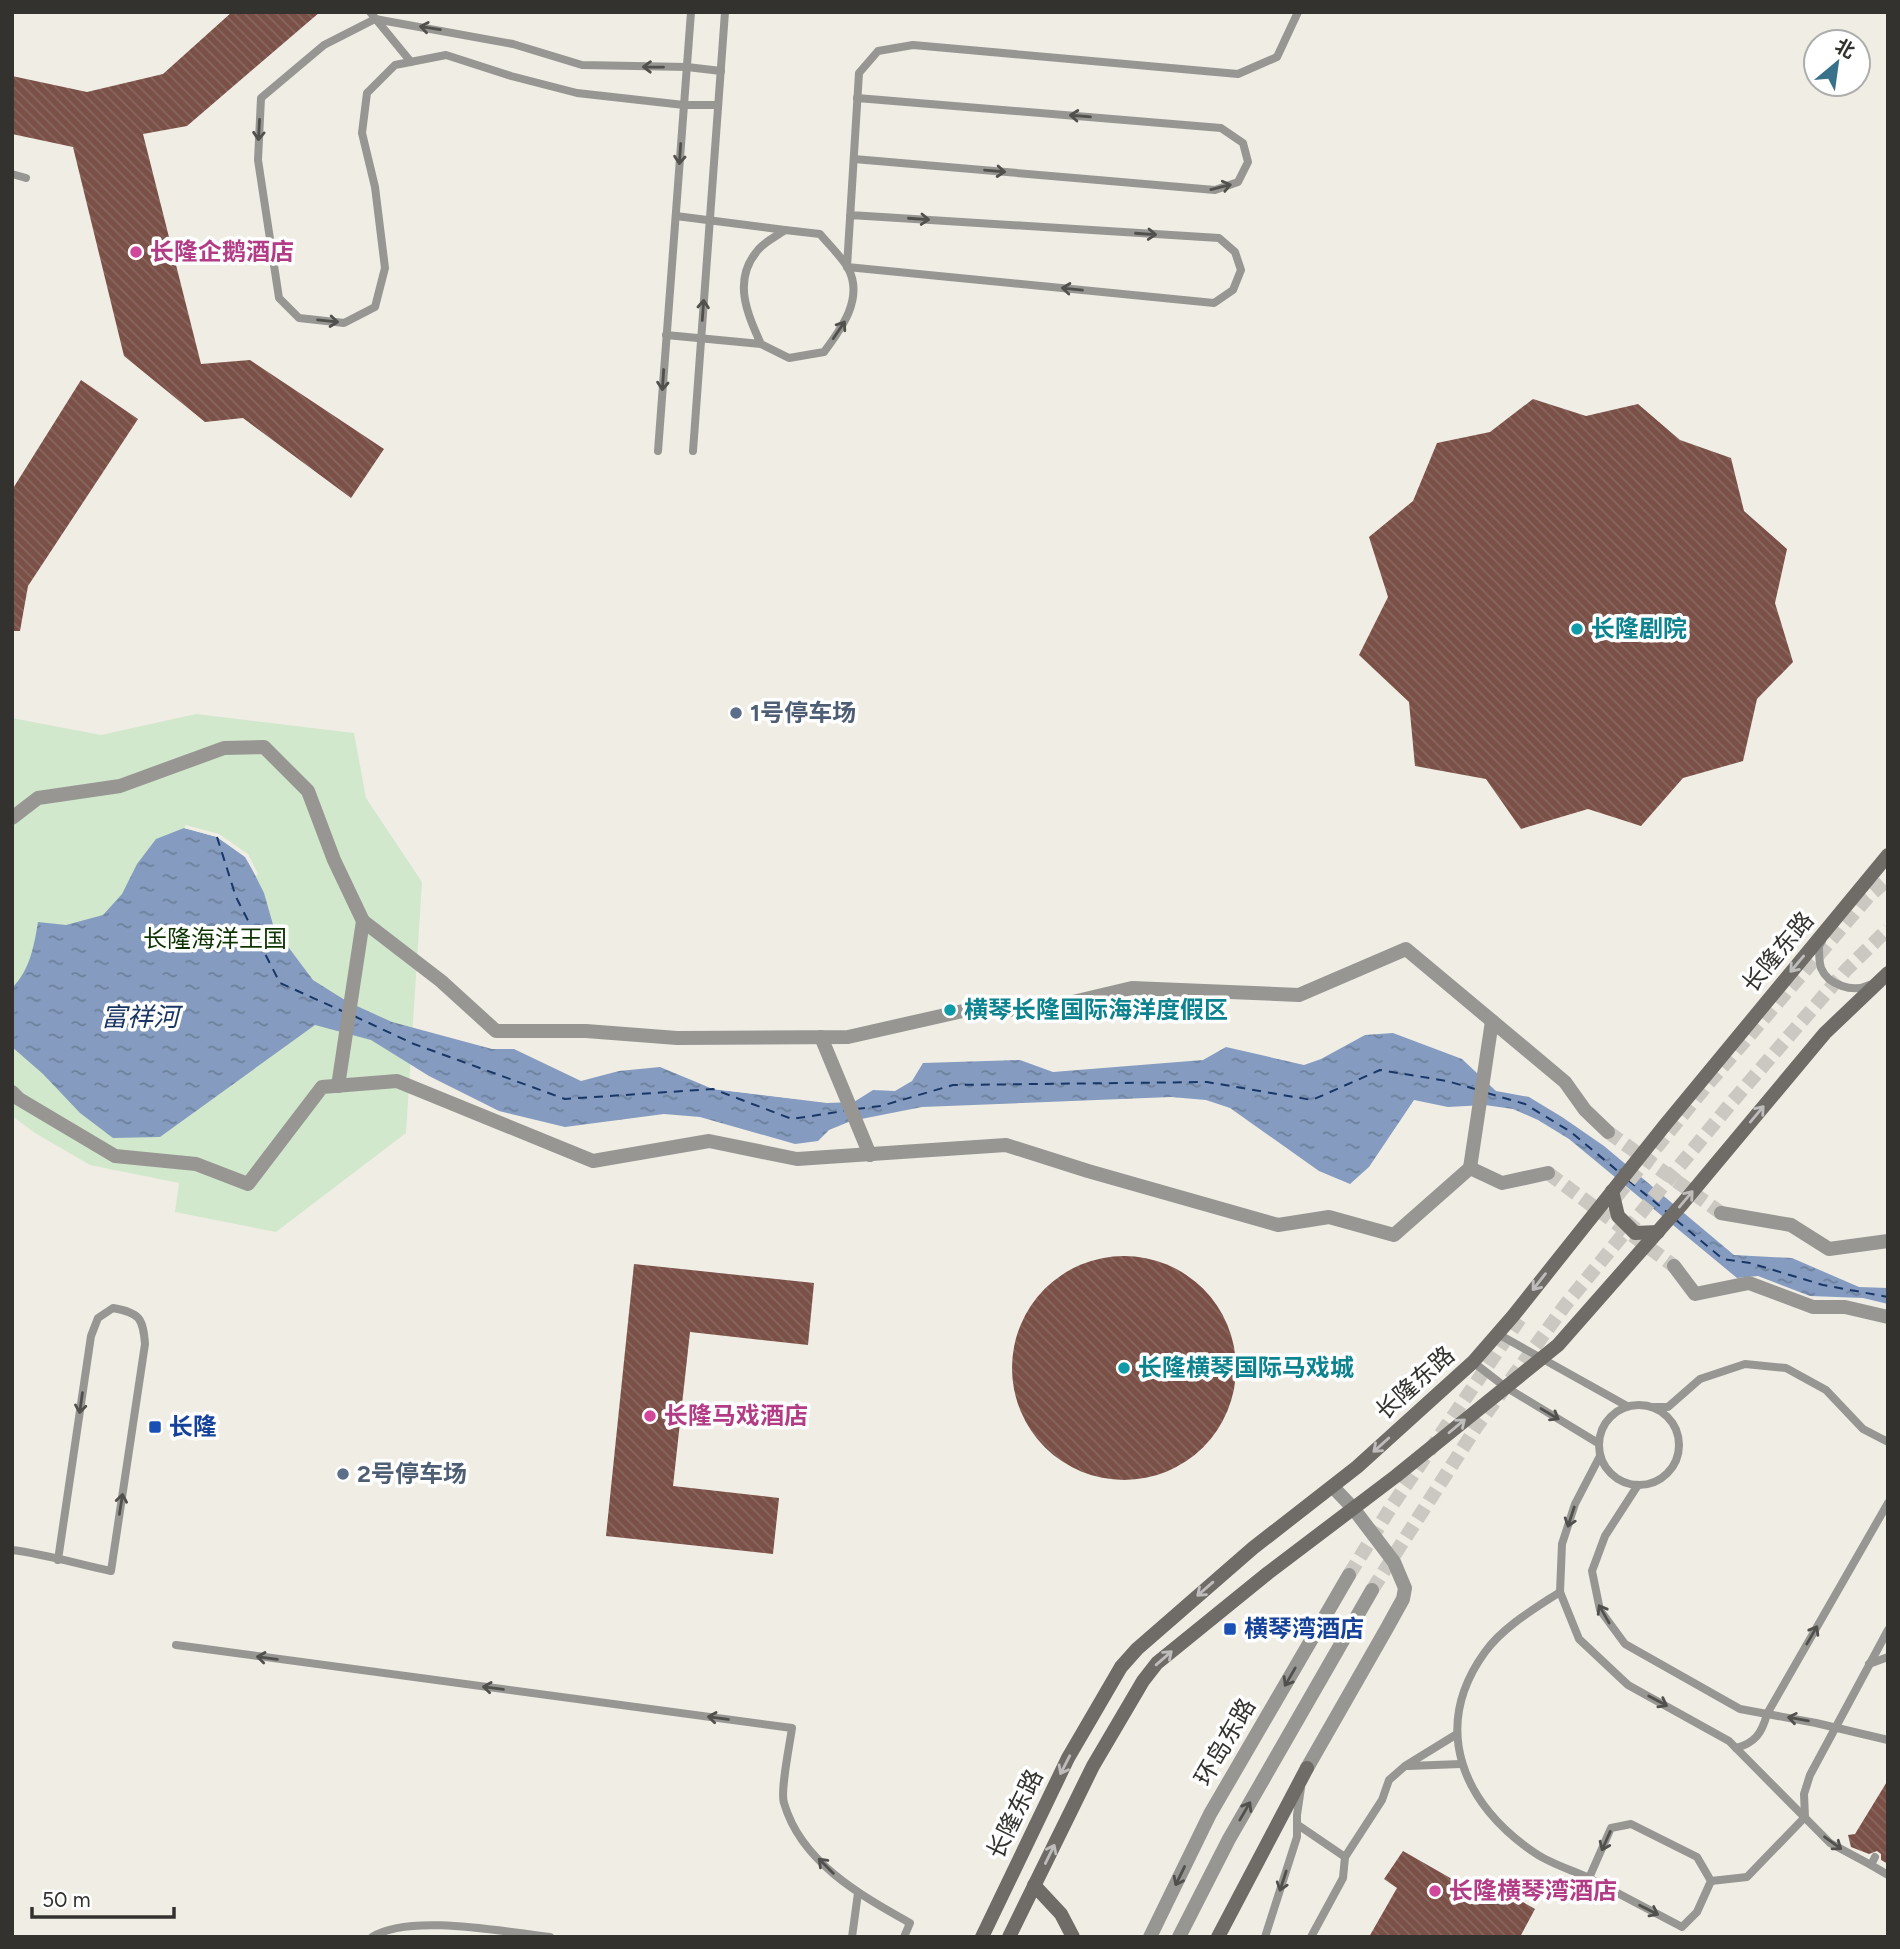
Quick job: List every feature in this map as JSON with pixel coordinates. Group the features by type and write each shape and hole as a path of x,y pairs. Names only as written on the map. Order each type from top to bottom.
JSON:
{"main road":[{"name":"长隆东路","path":"982,1937 1068,1758 1121,1667 1137,1649 1252,1548 1333,1487 1473,1362 1888,855"},
{"name":"长隆东路","path":"1009,1937 1093,1766 1157,1662 1558,1345 1658,1232 1825,1033 1885,976"},
{"path":"1612,1191 1618,1216 1635,1233 1658,1232"},
{"path":"1218,1937 1307,1768"},
{"path":"1034,1885 1061,1914 1073,1937"}],"street":[{"path":"12,818 38,798 120,786 224,748 264,747 308,791 334,860 363,921 441,981 496,1031 586,1031 677,1038 848,1037 963,1011 1043,1009 1132,988 1299,995 1406,949 1565,1082 1585,1110 1608,1132"},
{"path":"338,1086 363,921"},
{"path":"12,1092 19,1099 115,1156 196,1164 248,1184 322,1087 397,1081 593,1161 709,1141 797,1160 1006,1145 1278,1225 1329,1217 1394,1236 1470,1168 1492,1021"},
{"path":"821,1037 870,1154"},
{"path":"1470,1168 1502,1183 1548,1174"},
{"path":"1721,1213 1791,1225 1829,1249 1888,1241"},
{"path":"1674,1266 1695,1294 1749,1283 1813,1307 1845,1307 1888,1317"},
{"path":"1307,1768 1403,1599 1405,1588 1398,1569 1353,1508 1333,1487"},
{"name":"环岛东路","path":"1150,1937 1210,1814 1349,1575"},
{"path":"1179,1937 1229,1839 1372,1590"}],"lane":[{"path":"657,451 691,12"},
{"path":"693,451 725,12"},
{"path":"847,267 859,73 878,51 912,45 1238,74 1277,57 1298,12"},
{"path":"373,16 411,62"},
{"path":"718,106 684,105 577,93 446,55 395,65 367,93 362,133 374,187 385,268 374,307 344,323 299,318 279,299 258,160 261,98 324,45 373,16 513,44 582,65 687,67 721,71"},
{"path":"854,159 1215,190 1238,182 1248,162 1242,142 1221,128 858,98"},
{"path":"12,174 26,178"},
{"path":"847,267 1214,303 1233,290 1241,270 1235,252 1219,238 850,215"},
{"path":"666,335 761,344 789,358 824,352 845,324 855,287 847,267 820,233 676,216"},
{"path":"761,344 745,309 742,277 758,249 785,230"},
{"path":"1841,912 1819,946 1822,969 1838,986 1861,989 1885,976"},
{"path":"12,1550 58,1560 111,1571 145,1343 144,1324 132,1312 113,1308 98,1318 91,1336 58,1560"},
{"path":"1498,1334 1627,1406"},
{"path":"1473,1362 1504,1386 1598,1443"},
{"path":"1654,1407 1666,1415 1675,1426 1679,1453 1673,1466 1664,1476 1652,1483 1625,1483 1614,1477 1600,1456 1598,1443 1606,1420 1627,1406 1641,1404 1668,1407 1700,1379 1745,1364 1786,1368 1826,1390 1863,1429 1888,1442"},
{"path":"1600,1456 1575,1504 1562,1544 1560,1592 1579,1639 1628,1685 1729,1741 1830,1843 1873,1861 1888,1875"},
{"path":"1638,1485 1605,1536 1592,1571 1600,1610 1625,1644 1741,1709 1888,1740"},
{"path":"1736,1748 1750,1744 1763,1730 1767,1714 1888,1503"},
{"path":"1560,1592 1522,1617 1486,1650 1465,1683 1456,1724 1461,1764 1489,1814 1536,1854 1589,1878 1682,1927 1697,1912 1711,1881"},
{"path":"1711,1881 1746,1877 1805,1817 1804,1794 1811,1775 1888,1630"},
{"path":"176,1645 792,1728 783,1801 799,1834 821,1863 858,1893 910,1923 904,1937"},
{"path":"1869,1664 1888,1657"},
{"path":"1311,1937 1343,1878 1345,1857 1382,1800 1389,1780 1405,1766 1457,1734"},
{"path":"1405,1766 1461,1764"},
{"path":"1265,1937 1297,1837 1299,1795 1307,1768"},
{"path":"1589,1878 1611,1828 1631,1824 1697,1857 1711,1881"},
{"path":"1298,1825 1345,1857"},
{"path":"852,1937 858,1893"},
{"path":"372,1937 381,1931 435,1923 550,1937"}],"green space":[{"name":"长隆海洋王国","path":"196,714 354,733 366,798 422,882 406,1133 276,1232 175,1212 179,1183 90,1165 35,1133 12,1116 12,718 101,735"}],"water":[{"name":"富祥河","path":"184,828 217,837 246,857 264,893 274,928 313,980 348,1002 392,1022 492,1049 514,1049 581,1081 619,1071 660,1067 713,1089 827,1103 854,1102 873,1090 895,1091 912,1081 923,1063 1020,1060 1053,1072 1203,1060 1226,1047 1304,1065 1321,1059 1365,1035 1393,1033 1462,1059 1496,1091 1529,1097 1562,1117 1604,1146 1734,1255 1792,1258 1859,1287 1888,1288 1888,1304 1863,1298 1810,1296 1758,1276 1737,1278 1569,1139 1538,1120 1513,1109 1485,1105 1448,1107 1414,1100 1369,1167 1350,1184 1319,1171 1230,1108 1206,1100 1171,1097 922,1107 851,1121 829,1130 818,1141 795,1144 700,1117 664,1114 565,1127 499,1111 429,1076 371,1040 315,1025 160,1137 113,1138 80,1113 43,1074 12,1047 12,988 27,966 38,922 66,925 103,915 122,894 137,864 156,839"}],"pier":[{"path":"186,825 219,834 248,854 258,874 256,876 245,857 217,837 184,828"},
{"path":"678,1069 714,1086 797,1095 797,1099 713,1089 678,1073"}],"building":[{"name":"长隆企鹅酒店","path":"232,12 320,12 187,126 143,134 201,364 250,360 384,449 351,498 243,418 205,422 124,356 73,147 12,134 12,76 87,92 163,74"},
{"path":"81,380 138,419 28,586 20,631 12,631 12,490"},
{"name":"长隆剧院","path":"1533,399 1586,416 1638,404 1680,440 1731,458 1744,511 1787,549 1775,603 1793,662 1757,699 1743,761 1683,778 1641,826 1588,809 1521,829 1486,779 1415,766 1409,702 1359,655 1388,597 1369,537 1413,501 1437,443 1490,432"},
{"name":"长隆横琴国际马戏城","path":"1135,1256 1167,1264 1204,1288 1218,1306 1232,1335 1236,1368 1232,1401 1228,1411 1204,1448 1186,1462 1157,1476 1113,1480 1081,1472 1044,1448 1030,1430 1016,1401 1012,1357 1020,1325 1044,1288 1062,1274 1091,1260"},
{"name":"长隆马戏酒店","path":"634,1264 814,1283 808,1345 690,1332 673,1486 779,1498 773,1554 606,1536"},
{"path":"1888,1780 1888,1864 1881,1860 1881,1854 1877,1851 1869,1854 1851,1847 1848,1835 1855,1834"},
{"name":"长隆横琴湾酒店","path":"1403,1851 1480,1895 1488,1882 1535,1909 1520,1937 1369,1937 1397,1888 1384,1879"}],"ferry route":[{"path":"217,837 236,897 280,983 342,1011"},
{"path":"354,1016 414,1044 565,1099 713,1089 792,1119 844,1111"},
{"path":"856,1109 881,1106 953,1085 1207,1082 1312,1100 1380,1070 1447,1081 1475,1089"},
{"path":"1487,1093 1525,1104 1571,1132 1619,1172"},
{"path":"1628,1180 1667,1212"},
{"path":"1676,1220 1723,1259 1750,1263 1823,1285 1888,1297"}],"tunnel":[{"path":"1616,1197 1707,1085 1868,897 1888,879"},
{"path":"1372,1590 1477,1426 1566,1304 1732,1102 1846,970 1888,929"},
{"path":"1608,1132 1721,1213"},
{"path":"1548,1173 1674,1266"},
{"path":"1349,1575 1391,1507 1523,1314"}],"place":[{"name":"长隆企鹅酒店","path":"136,252"},
{"name":"长隆剧院","path":"1577,629"},
{"name":"1号停车场","path":"736,713"},
{"name":"横琴长隆国际海洋度假区","path":"950,1010"},
{"name":"长隆横琴国际马戏城","path":"1124,1368"},
{"name":"长隆马戏酒店","path":"650,1416"},
{"name":"长隆","path":"155,1427"},
{"name":"2号停车场","path":"343,1474"},
{"name":"横琴湾酒店","path":"1230,1629"},
{"name":"长隆横琴湾酒店","path":"1435,1891"}]}
